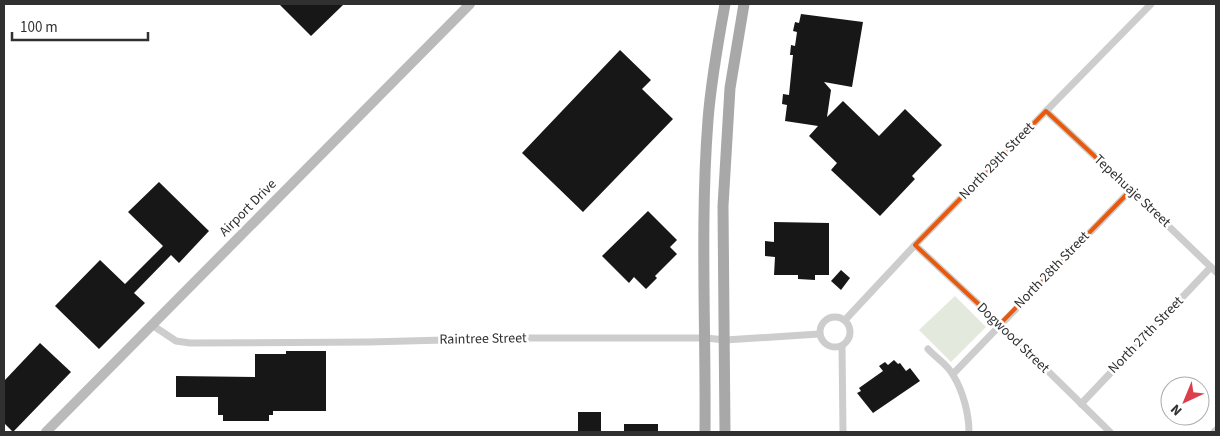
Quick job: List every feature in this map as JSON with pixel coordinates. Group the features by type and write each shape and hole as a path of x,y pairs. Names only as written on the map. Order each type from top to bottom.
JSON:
{"main road":[{"path":"705,432 704,209 708,120 715,54 725,4"},
{"path":"725,432 723,206 730,88 744,4"}],"street":[{"name":"Airport Drive","path":"46,432 470,4"},
{"name":"North 29th Street","path":"845,320 915,245 1151,4"},
{"name":"Tepehuaje Street","path":"1046,111 1214,270"},
{"name":"North 28th Street","path":"953,374 1131,190"},
{"name":"Dogwood Street","path":"915,245 1000,324 1110,432"},
{"name":"North 27th Street","path":"1081,404 1214,270"},
{"path":"830,317 838,317 845,320 849,326 850,334 842,346 835,348 828,346 822,341 819,334 820,327 824,321 830,317"},
{"name":"Raintree Street","path":"152,325 176,341 190,343 368,342 515,338 706,338 725,340 819,334"},
{"path":"842,346 843,432"},
{"path":"928,349 953,374 967,408 969,432"}],"highlighted area":[{"path":"1046,111 1131,190 1000,324 915,245"}],"shaded area":[{"path":"955,296 986,327 951,362 919,330"}],"building":[{"path":"279,4 344,4 311,36"},
{"path":"801,14 863,22 852,87 824,82 831,90 827,117 843,101 879,136 905,109 942,145 912,176 915,179 880,216 831,170 837,163 809,136 818,126 785,121 787,105 782,104 783,94 789,95 793,55 790,55 791,45 795,46 797,32 793,31 795,22 799,23"},
{"path":"620,50 651,80 642,89 673,119 583,212 522,153"},
{"path":"159,182 209,231 179,263 171,255 134,293 145,303 99,349 55,306 100,260 125,284 163,246 128,212"},
{"path":"648,211 677,240 670,247 677,254 655,276 657,278 646,289 634,277 629,283 602,256"},
{"path":"774,222 829,223 829,275 815,275 815,280 798,279 798,275 774,275 775,257 765,256 765,241 774,242"},
{"path":"841,270 850,278 841,290 831,281"},
{"path":"40,343 71,372 13,432 4,423 4,381"},
{"path":"286,351 326,351 326,411 273,411 273,415 269,415 269,421 223,421 223,415 218,415 218,397 176,397 176,376 255,377 255,354 286,354"},
{"path":"894,360 898,364 900,363 906,371 910,368 920,381 873,413 857,393 861,391 859,388 883,371 879,366 885,362 888,365"},
{"path":"578,412 601,412 601,432 578,432"},
{"path":"624,424 658,424 658,432 624,432"}]}
